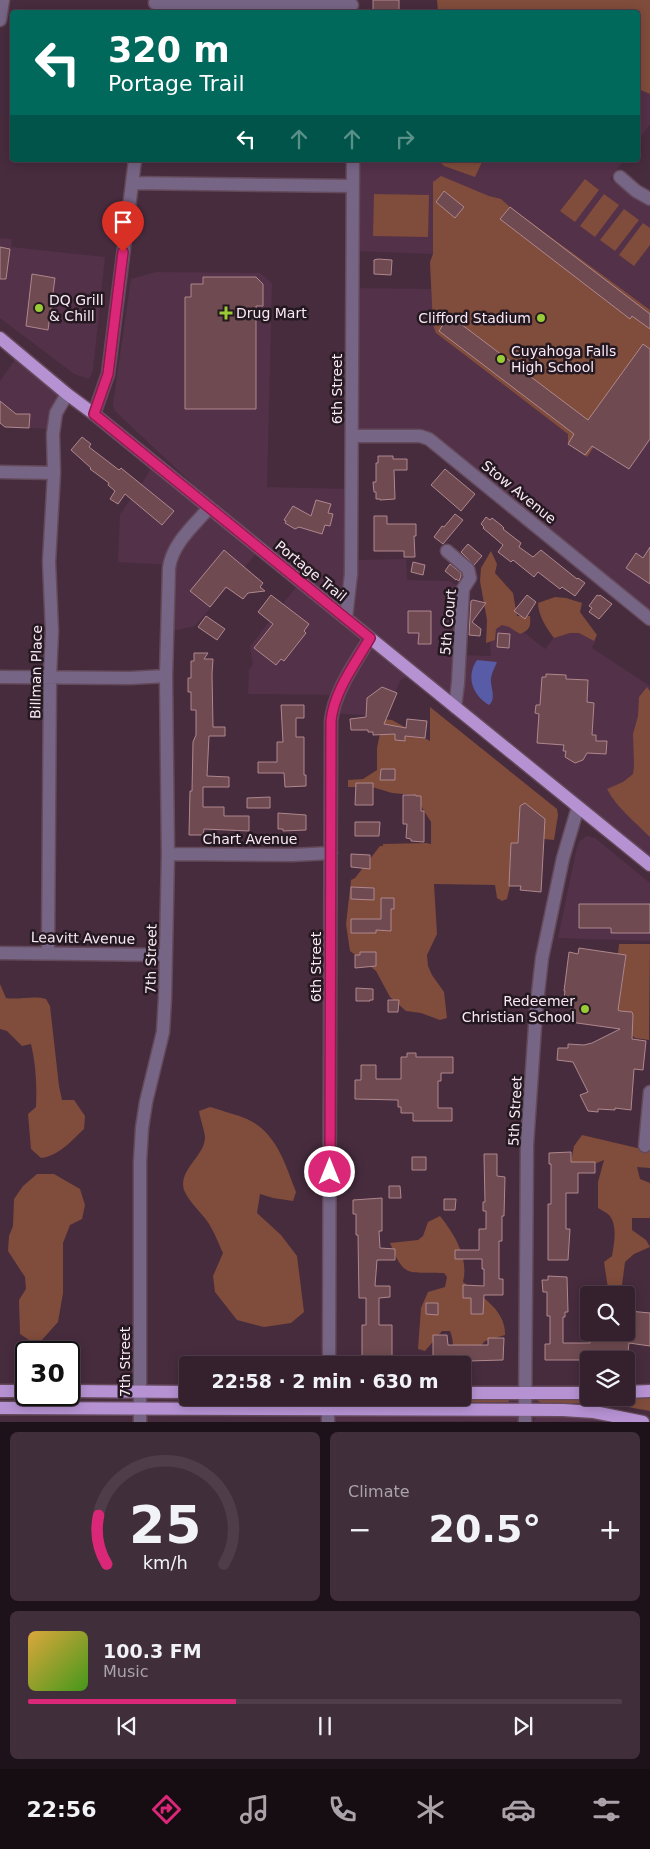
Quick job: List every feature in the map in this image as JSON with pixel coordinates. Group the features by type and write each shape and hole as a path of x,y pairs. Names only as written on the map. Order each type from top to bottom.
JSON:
{"main road":[{"name":"Portage Trail","path":"0,338 66,394 94,414 650,865"},
{"path":"0,1391 15,1391"},
{"path":"80,1391 179,1392"},
{"path":"635,1392 650,1391"},
{"path":"471,1393 580,1393"},
{"path":"0,1408 140,1415 281,1406"},
{"path":"377,1406 525,1415 586,1411 639,1421 650,1419"}],"street":[{"path":"0,20 3,0"},
{"path":"155,5 352,6"},
{"path":"94,414 108,374 135,162"},
{"name":"6th Street","path":"346,618 351,574 352,162"},
{"path":"620,177 636,191 650,199"},
{"path":"132,183 352,186"},
{"name":"Billman Place","path":"48,953 52,631 50,562 54,473 53,434 56,413 66,394"},
{"name":"Stow Avenue","path":"352,436 420,436 429,439 650,618"},
{"path":"0,472 54,473"},
{"name":"7th Street","path":"140,1415 140,1162 146,1102 163,1032 166,954 168,854 166,676 171,557 209,508"},
{"name":"5th Court","path":"447,551 468,568 470,578 463,589 455,707"},
{"name":"6th Street","path":"329,1356 332,713 340,691 370,638"},
{"path":"0,677 130,678 166,676"},
{"name":"5th Street","path":"525,1415 528,1145 536,1011 542,958 563,858 578,807"},
{"name":"Chart Avenue","path":"168,854 293,855 331,853"},
{"name":"Leavitt Avenue","path":"0,953 166,954"},
{"path":"645,1146 650,1092"},
{"path":"328,1406 328,1422"}],"shaded area":[{"path":"437,0 650,0 650,94 640,90 640,10 438,10"},
{"path":"640,90 650,94 650,124 640,138"},
{"name":"Cuyahoga Falls High School","path":"353,162 623,162 610,179 650,207 650,619 429,439 352,436 352,288 431,289 430,262 433,254 352,251"},
{"path":"440,162 482,162 475,177 444,166"},
{"name":"Clifford Stadium","path":"441,176 501,199 650,310 650,364 587,457 568,444 568,434 436,333 433,325 430,262 433,254 433,182"},
{"path":"585,179 599,190 575,222 560,211"},
{"path":"374,194 429,195 428,237 373,236"},
{"path":"604,194 619,205 595,237 580,226"},
{"path":"624,209 639,220 615,251 600,240"},
{"path":"643,223 650,228 650,245 634,266 619,255"},
{"path":"0,238 12,239 11,247 105,257 93,370 89,379 74,374 0,318"},
{"path":"156,272 260,273 272,283 267,487 351,489 351,560 406,559 407,580 449,581 463,589 460,655 491,656 492,607 545,649 570,618 596,640 592,648 650,686 650,865 415,674 400,680 389,712 390,717 332,713 338,695 248,694 249,670 253,664 250,646 300,582 260,549 195,626 169,632 170,565 118,562 120,514 154,463 257,545 115,411 113,404 131,279"},
{"path":"19,354 67,394 54,429 5,427 0,423 0,381"},
{"path":"491,551 497,564 495,573 513,593 517,616 530,616 530,622 528,629 520,634 502,625 496,629 495,640 486,643 487,620 480,581 481,568"},
{"path":"555,597 582,603 580,612 597,635 594,641 579,633 570,633 554,638 541,617 538,603"},
{"path":"477,660 497,662 491,678 493,699 489,705 478,696 471,679"},
{"path":"647,687 650,691 650,837 621,809 607,789 623,782 633,774 633,734 638,716 639,697"},
{"path":"430,707 557,809 558,815 554,840 544,839 525,804 520,806 518,843 511,843 510,886 507,899 502,901 497,898 495,885 434,884 437,934 427,955 428,966 432,975 444,992 447,1018 440,1020 421,1013 406,1011 390,997 376,971 350,951 346,924 351,880 355,878 380,846 383,846 383,844 431,844 431,822 414,795 392,793 372,787 348,787 348,780 363,779 377,770 377,748 383,719 392,720 430,741"},
{"path":"587,836 595,838 650,883 650,941 558,938 577,847 580,841"},
{"path":"619,944 650,944 649,1040 635,1038 632,1035 633,1015 616,1010 621,992 626,956 618,954"},
{"path":"0,984 6,998 36,997 46,999 50,1006 62,1100 74,1100 85,1116 84,1129 64,1147 47,1157 41,1158 31,1149 28,1114 36,1107 36,1091 31,1044 22,1046 7,1031 0,1029"},
{"path":"210,1107 247,1119 266,1132 284,1160 296,1192 293,1201 260,1194 257,1213 281,1235 297,1256 304,1312 291,1323 264,1327 237,1320 215,1292 213,1276 223,1253 204,1217 186,1194 183,1183 188,1170 204,1145 205,1135 199,1111"},
{"path":"582,1135 650,1151 650,1168 637,1167 640,1179 650,1183 650,1218 632,1218 632,1230 646,1240 650,1247 634,1254 625,1262 622,1286 608,1286 604,1262 612,1256 614,1224 609,1215 598,1208 598,1182 604,1160 577,1171 570,1167 574,1146"},
{"path":"37,1174 54,1174 80,1189 85,1205 82,1219 70,1225 63,1243 63,1293 58,1322 41,1341 30,1341 20,1334 19,1300 26,1289 25,1277 8,1251 9,1236 13,1226 14,1199 23,1186"},
{"path":"440,1216 451,1231 459,1247 464,1264 463,1282 491,1304 497,1311 504,1326 505,1335 485,1341 471,1358 471,1356 452,1356 450,1331 442,1331 425,1351 418,1349 421,1308 428,1292 445,1287 447,1277 444,1273 409,1271 400,1263 390,1243 418,1240 423,1236 428,1222"},
{"path":"635,1396 650,1396 650,1411 622,1406 635,1406"},
{"path":"580,1397 580,1403 541,1403 538,1401 539,1398"},
{"path":"471,1398 508,1398 509,1402 471,1402"},
{"path":"328,1408 525,1409 525,1421 328,1421"},
{"path":"538,1415 571,1416 609,1421 533,1422"}],"building":[{"path":"373,0 399,0 399,10 373,10"},
{"path":"444,191 464,207 455,218 436,202"},
{"path":"510,207 650,314 650,329 632,316 630,319 500,219"},
{"path":"0,247 10,249 6,279 0,279"},
{"path":"374,260 392,260 391,275 374,274"},
{"name":"DQ Grill & Chill","path":"32,274 55,278 48,330 26,326"},
{"path":"203,277 256,277 263,284 263,306 256,306 256,409 185,409 185,297 191,297 191,284 203,284"},
{"path":"449,315 588,420 643,344 650,349 650,439 629,469 592,446 585,455 568,444 574,434 439,331"},
{"path":"0,401 16,414 30,414 29,428 5,427 0,423"},
{"path":"82,437 91,444 89,447 119,470 121,468 174,511 162,525 125,494 118,504 110,499 115,491 108,485 109,483 90,469 71,450"},
{"path":"378,456 393,456 393,459 407,459 407,470 394,470 395,499 376,499 373,482 376,482"},
{"path":"445,469 475,494 461,511 431,485"},
{"path":"316,500 331,504 328,513 333,514 330,526 325,525 322,534 299,527 295,529 285,523 286,521 284,520 293,506 311,516"},
{"path":"455,514 463,520 443,544 434,537 442,526 444,527"},
{"path":"374,516 387,516 387,524 416,524 416,536 414,536 415,557 404,557 404,551 374,551"},
{"path":"486,517 490,520 492,518 501,525 503,529 521,543 519,547 533,557 541,550 577,579 585,583 575,596 562,587 560,589 538,572 534,577 513,560 511,562 498,552 503,545 483,528 481,524"},
{"path":"468,544 482,556 474,565 461,552"},
{"path":"650,547 650,584 626,568 636,553 643,558"},
{"path":"224,550 263,583 260,587 265,591 248,593 243,599 226,587 210,607 190,591"},
{"path":"413,562 425,565 423,575 411,572"},
{"path":"450,564 461,573 459,581 445,571"},
{"path":"271,595 309,624 304,631 306,633 284,661 281,659 276,665 254,648 273,624 258,612"},
{"path":"527,595 536,602 525,619 514,611"},
{"path":"597,595 600,595 612,604 599,619 589,612 592,608 589,606"},
{"path":"471,601 486,603 472,622 481,629 480,636 469,635"},
{"path":"408,611 431,611 431,644 418,644 419,633 408,633"},
{"path":"206,616 225,629 217,640 198,627"},
{"path":"498,633 510,634 509,648 497,647"},
{"path":"194,653 208,653 204,659 213,659 213,727 225,727 225,736 209,736 207,776 229,777 229,787 203,787 203,807 224,807 224,816 249,816 249,831 204,829 203,835 189,835 196,710 191,710 191,692 188,692 188,678 191,678 191,661 194,661"},
{"path":"546,674 566,675 566,679 588,680 587,702 594,703 592,735 596,735 596,741 607,741 606,754 587,753 583,760 575,763 565,757 564,745 537,743 539,714 535,713 536,705 540,705 542,677 546,677"},
{"path":"382,687 397,693 384,724 406,728 407,719 427,721 425,738 405,736 405,741 395,740 395,734 373,735 373,732 368,732 368,730 351,730 350,719 366,717 367,698"},
{"path":"281,705 304,705 304,718 296,718 296,737 304,737 304,775 306,775 306,786 285,787 284,773 258,773 258,762 277,762 277,742 283,742"},
{"path":"381,769 395,769 395,780 380,780"},
{"path":"356,783 373,783 373,805 355,805"},
{"path":"403,795 421,796 421,811 424,811 424,842 411,841 411,839 406,838 407,824 403,824"},
{"path":"270,797 270,808 247,808 247,798"},
{"path":"525,803 545,819 541,892 520,890 521,886 509,886 511,843 518,843 520,806"},
{"path":"278,813 306,815 306,830 283,831 283,829 278,829"},
{"path":"355,822 380,822 379,836 355,836"},
{"path":"351,854 370,855 370,869 351,867"},
{"path":"351,887 374,888 374,900 351,899"},
{"path":"381,898 394,898 394,909 391,909 391,931 376,930 376,933 351,933 351,919 381,919"},
{"path":"579,904 650,904 650,933 611,933 611,928 579,928"},
{"path":"579,948 626,955 618,1010 632,1012 632,1039 646,1041 643,1070 634,1069 631,1110 615,1108 615,1110 598,1109 598,1112 588,1111 580,1095 588,1092 573,1062 557,1060 558,1048 568,1048 568,1044 584,1045 592,1043 620,1029 570,1022 571,1006 563,1005 564,991 569,952 578,954"},
{"path":"360,952 376,952 376,966 355,968 355,955 360,955"},
{"path":"356,988 373,989 373,1000 356,1001"},
{"path":"388,1000 399,1000 398,1012 388,1012"},
{"path":"407,1053 416,1053 416,1057 453,1057 453,1073 441,1073 441,1081 438,1081 438,1108 452,1108 452,1121 413,1121 413,1113 401,1113 401,1107 398,1107 398,1100 355,1099 355,1080 361,1080 361,1065 376,1065 376,1079 401,1079 401,1057 407,1057"},
{"path":"571,1152 571,1162 595,1162 595,1173 578,1173 578,1193 566,1193 566,1229 570,1229 568,1260 548,1260 548,1204 551,1204 551,1164 549,1164 549,1153"},
{"path":"484,1154 497,1154 497,1176 505,1177 502,1241 499,1241 499,1279 503,1279 503,1295 484,1295 483,1314 471,1314 471,1298 463,1298 463,1285 484,1286 482,1259 455,1259 455,1250 479,1250 479,1229 486,1229 486,1211 483,1211 483,1202 485,1202"},
{"path":"412,1157 426,1157 426,1170 412,1170"},
{"path":"389,1186 400,1186 401,1198 389,1198"},
{"path":"382,1198 382,1231 379,1231 380,1248 395,1249 395,1260 377,1260 375,1286 390,1286 390,1297 379,1298 379,1325 392,1325 392,1356 362,1356 362,1325 366,1325 366,1298 359,1298 358,1235 356,1235 356,1214 353,1214 353,1200"},
{"path":"444,1199 456,1199 455,1210 444,1210"},
{"path":"548,1276 567,1277 568,1312 565,1312 565,1317 563,1317 563,1343 635,1341 635,1312 650,1313 650,1346 629,1343 628,1351 580,1351 580,1360 545,1360 545,1344 550,1344 550,1316 547,1316 547,1292 543,1292 542,1280 548,1280"},
{"path":"426,1303 438,1303 438,1315 426,1314"},
{"path":"433,1335 447,1335 448,1345 488,1345 488,1338 504,1338 503,1360 471,1361 471,1356 433,1356"}],"place":[{"name":"DQ Grill & Chill","path":"39,308"},
{"name":"Drug Mart","path":"226,313"},
{"name":"Clifford Stadium","path":"541,318"},
{"name":"Cuyahoga Falls High School","path":"501,359"},
{"name":"Redeemer Christian School","path":"585,1009"}],"route":[{"path":"123,252 108,374 94,414 370,638 334,704 331,721 330,1172"}]}
